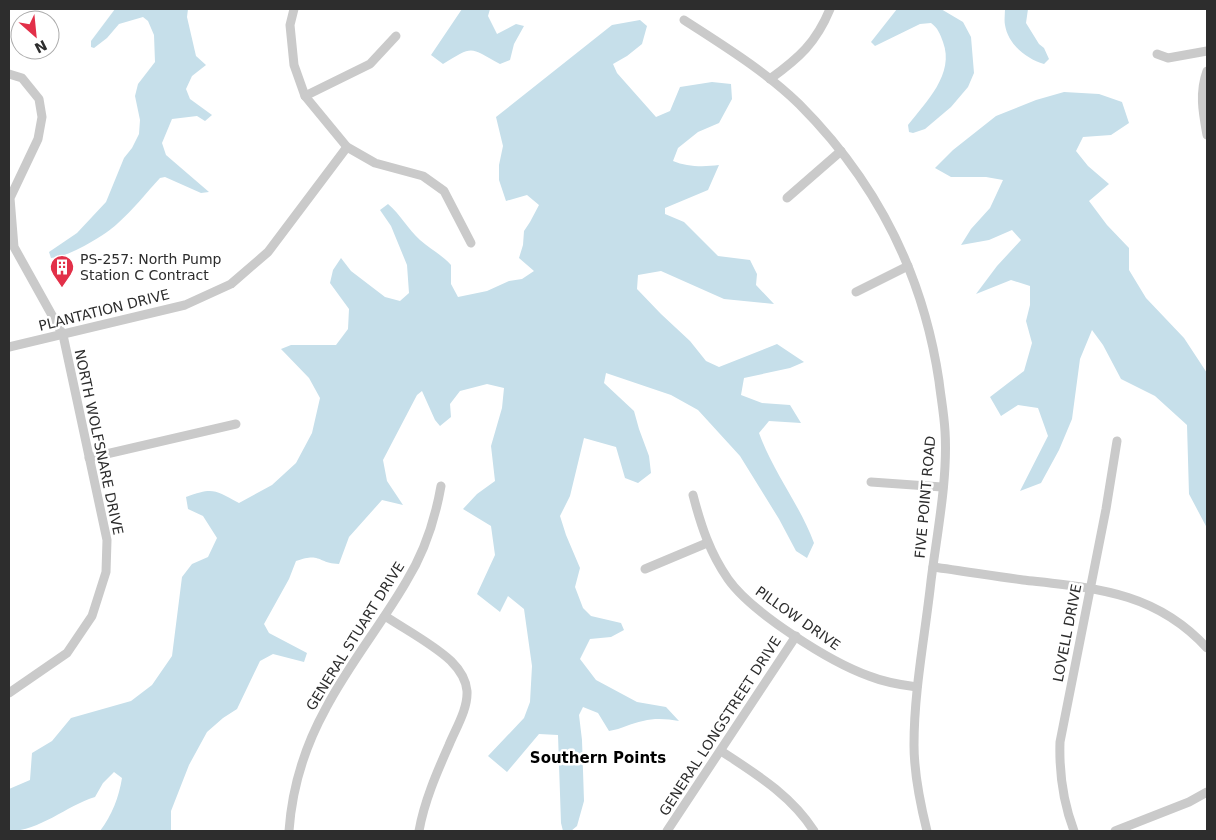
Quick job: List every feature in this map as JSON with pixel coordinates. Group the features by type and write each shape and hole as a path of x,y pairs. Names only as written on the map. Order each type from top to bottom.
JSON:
{"street":[{"path":"294,9 290,25 294,64 306,96 347,147 375,163 423,176 444,191 471,243"},
{"path":"770,79 804,53 822,28 830,9"},
{"name":"FIVE POINT ROAD","path":"684,20 754,66 770,79 798,104 841,151 864,181 894,232 922,301 938,372 946,453 917,687 914,738 914,765 917,788 927,831"},
{"path":"306,96 370,64 396,36"},
{"path":"1157,54 1168,58 1207,51"},
{"path":"1207,71 1202,98 1207,136"},
{"path":"9,74 22,78 28,85 39,100 42,117 38,139 9,198"},
{"name":"PLANTATION DRIVE","path":"9,347 185,305 231,284 268,252 347,147"},
{"path":"787,198 841,151"},
{"name":"NORTH WOLFSNARE DRIVE","path":"9,198 14,247 63,335 106,540 106,572 92,616 67,653 9,693"},
{"path":"856,292 908,266"},
{"path":"89,458 236,424"},
{"name":"LOVELL DRIVE","path":"1074,831 1064,800 1061,781 1060,742 1117,441"},
{"path":"871,482 942,487"},
{"name":"GENERAL STUART DRIVE","path":"289,831 293,798 300,770 314,731 343,678 407,582 426,540 438,503 441,486"},
{"name":"PILLOW DRIVE","path":"693,495 707,543 725,574 739,592 773,620 831,659 868,676 899,685 917,687"},
{"path":"645,569 707,543"},
{"path":"933,567 1090,587 1119,594 1159,609 1191,632 1207,648"},
{"path":"385,616 451,661 465,680 467,688 467,696 460,719 436,776 419,831"},
{"name":"GENERAL LONGSTREET DRIVE","path":"667,831 796,636"},
{"path":"721,751 780,792 795,806 814,831"},
{"path":"1115,831 1189,802 1207,792"}],"water":[{"path":"115,9 188,9 187,17 196,56 206,65 192,76 186,89 190,99 212,115 205,121 197,116 172,119 162,143 166,155 209,192 201,193 165,177 160,178 111,229 76,250 51,258 49,252 77,233 106,202 124,158 139,134 140,120 135,96 138,84 155,62 154,35 148,21 143,17 119,24 107,38 94,48 91,47 91,41"},
{"path":"462,9 490,9 488,16 497,34 516,24 524,26 514,44 510,60 500,64 472,50 466,51 443,64 431,55"},
{"path":"897,9 941,9 963,22 971,37 974,73 968,87 951,107 925,129 913,133 909,132 908,125 937,87 945,65 946,54 940,34 931,23 920,24 875,46 871,42"},
{"path":"1005,9 1028,9 1026,23 1039,44 1044,48 1049,59 1044,64 1037,62 1019,50 1014,44 1005,25"},
{"path":"640,20 647,26 642,44 613,64 617,73 656,117 670,111 680,87 712,82 731,84 732,99 719,123 698,132 678,148 673,161 696,166 719,165 708,190 665,208 665,214 684,222 718,256 750,260 757,274 756,285 774,304 724,299 661,271 638,275 637,289 690,341 706,361 719,367 777,344 804,362 790,368 744,378 741,395 762,403 790,405 801,423 769,421 759,433 814,543 807,558 796,551 779,519 740,456 698,410 671,395 606,373 604,383 634,411 649,456 651,473 638,483 625,478 616,447 584,438 570,496 560,516 580,568 575,587 583,608 591,616 621,623 624,630 611,637 590,639 580,659 596,680 637,702 666,707 679,721 648,720 609,731 598,713 583,707 579,715 582,740 584,801 577,826 571,831 563,831 561,823 558,735 539,734 507,772 488,756 524,718 530,702 532,666 524,609 508,596 500,612 477,594 495,555 491,526 463,509 477,494 495,481 491,446 502,408 504,388 487,384 460,391 450,404 451,417 440,426 435,420 422,391 417,395 383,460 387,481 403,505 382,500 349,537 339,564 315,558 296,561 289,579 264,624 269,633 307,653 304,662 273,654 260,661 237,709 207,732 189,765 171,811 171,831 100,831 117,799 121,785 122,778 114,772 103,783 95,797 42,823 20,830 9,831 9,789 30,780 32,753 52,741 71,718 131,701 152,685 172,656 182,577 192,564 208,557 217,538 203,516 188,509 186,497 214,491 239,503 272,485 296,463 312,433 320,398 309,378 281,349 291,345 336,345 348,329 349,309 330,283 333,270 341,258 351,271 385,297 400,301 409,293 407,265 391,226 380,210 388,204 420,240 451,265 451,284 458,297 487,291 509,281 522,279 534,271 519,258 523,245 524,231 539,205 527,195 506,201 499,180 499,165 503,146 496,117 612,25"},
{"path":"1064,92 1099,94 1122,102 1129,123 1111,135 1083,137 1076,151 1088,166 1109,184 1089,201 1107,225 1129,248 1129,270 1146,298 1184,338 1207,373 1207,528 1189,494 1187,425 1155,396 1121,379 1103,345 1092,330 1080,359 1072,419 1059,450 1041,483 1020,491 1048,436 1038,408 1018,405 1001,416 990,397 1024,371 1032,343 1026,321 1030,305 1030,286 1011,280 976,294 997,266 1021,240 1012,230 989,240 961,245 971,229 990,208 1003,180 986,177 951,177 935,168 953,150 996,116 1036,100"}],"place":[{"name":"PS-257: North Pump Station C Contract","path":"62,288"}],"district":[{"name":"Southern Points","path":"598,758"}]}
